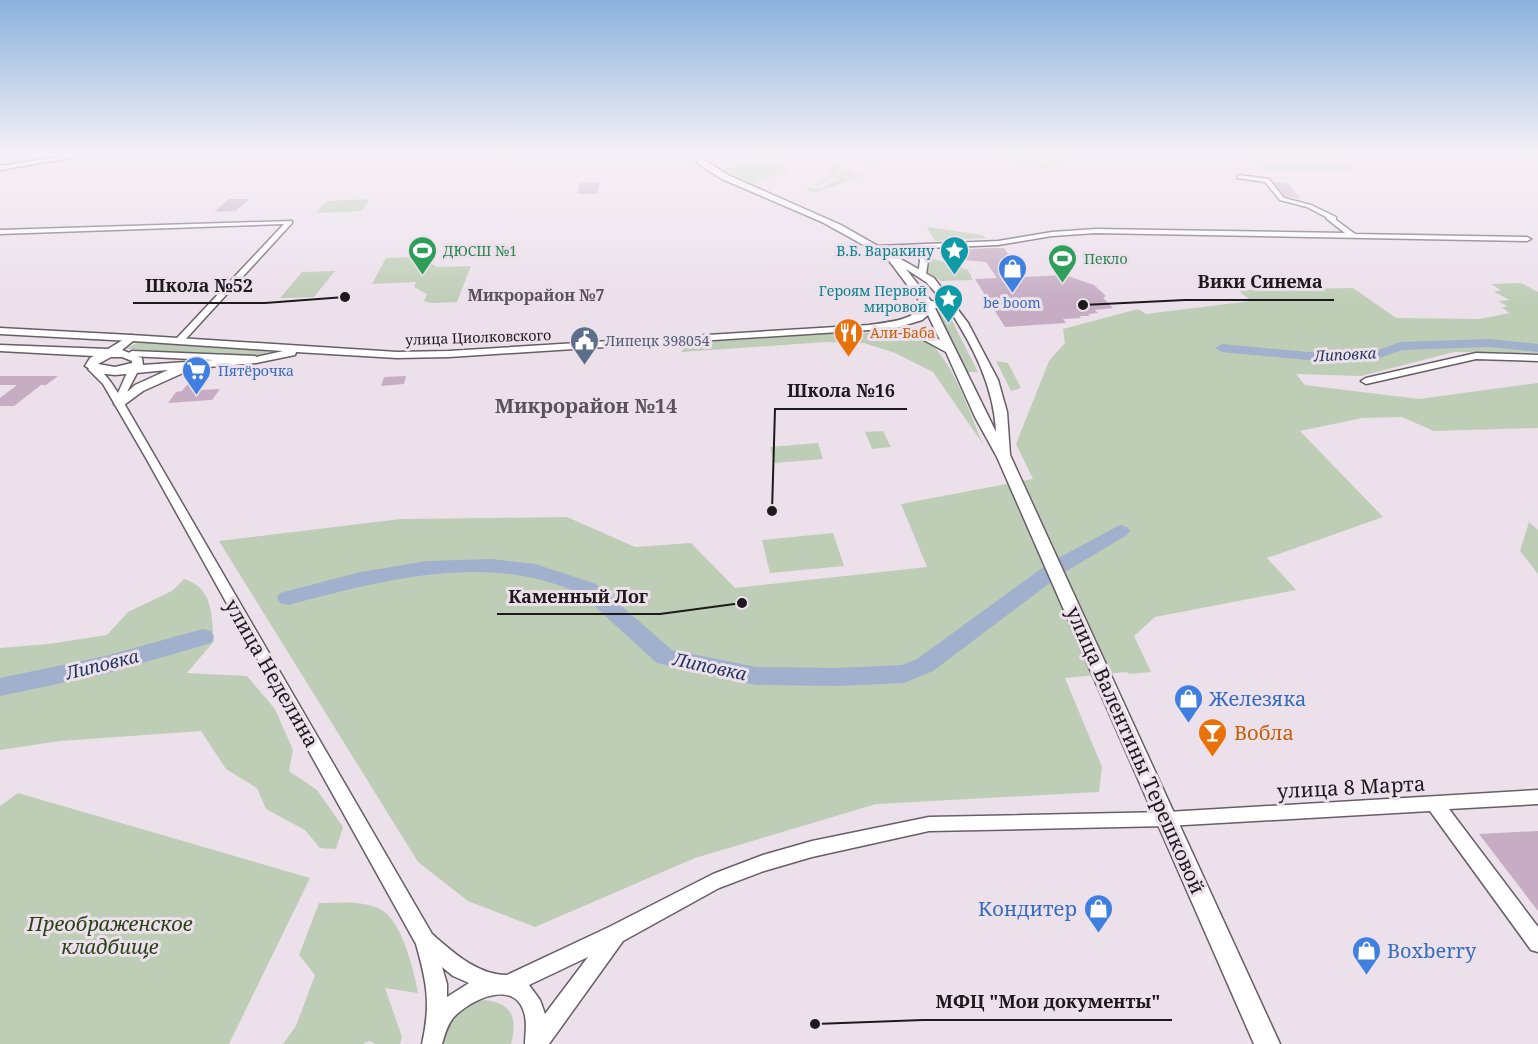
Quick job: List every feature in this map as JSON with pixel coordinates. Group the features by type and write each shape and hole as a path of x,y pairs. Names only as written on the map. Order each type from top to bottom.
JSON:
{"main road":[{"name":"улица Валентины Терешковой","path":"789,204 834,223 922,273 939,288 988,372 1001,411 1005,460"},
{"name":"улица Валентины Терешковой","path":"890,256 929,306 981,417 1005,460 1108,685 1267,1044"},
{"path":"869,328 901,324 918,318 929,306 938,304 951,306"},
{"name":"улица Циолковского","path":"131,338 397,355 449,354 869,328"},
{"path":"869,328 913,332 936,340 950,350"},
{"path":"3,348 63,356 92,368 94,360 110,353 131,338"},
{"path":"3,348 132,354 138,360 137,365 129,369"},
{"name":"улица Циолковского","path":"92,368 129,369 262,359 303,349"},
{"path":"120,404 129,394 150,381 205,363"},
{"path":"965,379 981,377 988,372"},
{"path":"965,379 978,389 996,393"}],"street":[{"path":"1300,204 1327,213 1334,218 1329,218 1352,236"},
{"path":"0,232 290,222 180,340"},
{"path":"878,248 906,245 922,247 998,243 1052,234 1095,231 1527,239"},
{"path":"922,247 922,273"},
{"path":"0,331 131,338"},
{"path":"132,354 262,359"},
{"path":"1366,381 1476,356 1538,358"},
{"name":"улица Неделина","path":"92,368 107,383 120,404 425,941 437,984 433,1038"},
{"path":"120,404 123,390 132,373 129,369"},
{"name":"улица 8 Марта","path":"433,1038 447,1008 465,993 484,986 503,985 616,934 713,882 763,863 854,838 929,824 1167,819 1538,797"},
{"path":"1434,803 1538,943"},
{"path":"536,1044 616,934"},
{"name":"улица Неделина","path":"425,941 460,969 525,994 533,1007 536,1044"}],"green space":[{"path":"324,204 367,204 362,211 316,213"},
{"path":"927,227 982,235 986,238 935,241"},
{"name":"ДЮСШ №1","path":"421,257 437,267 471,266 457,302 424,301 427,294 414,287 416,282 372,284 386,258"},
{"path":"928,257 968,270 973,280 941,281 927,272"},
{"path":"335,271 314,297 280,298 302,272"},
{"path":"1521,283 1538,292 1538,353 1454,352 1361,376 1296,374 1305,385 1419,399 1538,383 1538,428 1434,431 1402,417 1362,418 1300,431 1383,517 1267,558 1296,590 1155,617 1134,636 1151,672 1065,678 1102,767 1099,792 876,804 695,858 535,927 468,901 418,862 219,541 401,519 567,517 635,547 691,543 735,588 927,567 901,504 1033,479 1016,444 1049,361 1065,343 1063,329 1138,309 1146,314 1251,301 1238,290 1353,288 1396,318 1480,319 1510,313 1502,308 1507,306 1498,301 1510,300 1494,292 1501,290 1491,284"},
{"path":"936,307 946,309 978,372 966,372"},
{"path":"895,332 922,338 942,356 958,385 983,444 933,372 895,353 864,343 826,342 681,352 689,343 839,333"},
{"path":"140,341 273,350 243,357 126,349"},
{"path":"996,361 1008,363 1021,388 1011,391"},
{"path":"883,431 891,447 872,449 865,432"},
{"path":"818,443 823,459 774,463 770,447"},
{"path":"1529,522 1538,530 1538,574 1520,551"},
{"path":"833,533 844,566 770,573 762,540"},
{"path":"184,579 194,583 206,596 211,612 214,641 187,673 247,676 275,709 293,750 289,771 317,790 343,827 336,849 320,848 305,830 266,809 257,788 226,769 201,731 60,741 0,750 0,648 49,644 107,635 128,612 172,591"},
{"name":"Преображенское кладбище","path":"18,793 310,878 229,1044 0,1044 0,806"},
{"path":"319,903 373,906 388,915 395,924 406,947 418,993 385,988 402,1037 400,1044 376,1044 369,1041 363,1044 283,1044 296,1026 315,975 299,955"},
{"path":"483,1000 501,1004 510,1013 514,1026 511,1044 443,1044 448,1028 456,1016 468,1006"}],"building":[{"path":"224,204 244,204 235,211 214,212"},
{"path":"1004,248 1023,277 1065,275 1094,285 1106,296 1103,298 1113,308 1095,310 1098,313 1080,316 1081,318 1063,319 1066,323 1005,327 975,279 997,278 986,262 964,260 958,250"},
{"path":"0,376 58,376 46,385 41,385 14,406 0,406 0,398 17,385 0,385"},
{"path":"406,376 404,384 381,386 384,377"},
{"name":"Пятёрочка","path":"209,379 201,390 220,389 212,400 168,403 176,392 182,391 191,380"},
{"path":"1538,831 1538,911 1479,834"}],"waterway":[{"name":"Липовка","path":"1222,348 1307,356 1380,354 1400,346 1489,343 1538,348"},
{"name":"Липовка","path":"288,598 361,579 427,568 491,566 535,571 588,589 665,657 756,676 837,677 904,674 925,665 1056,568 1120,531"},
{"name":"Липовка","path":"0,687 105,665 203,637"}],"place":[{"name":"ДЮСШ №1","path":"422,276"},
{"name":"В.Б. Варакину","path":"955,276"},
{"name":"Пекло","path":"1063,284"},
{"name":"be boom","path":"1012,294"},
{"name":"Школа №52","path":"345,297"},
{"name":"Вики Синема","path":"1083,305"},
{"name":"Героям Первой мировой","path":"948,324"},
{"name":"Али-Баба","path":"849,358"},
{"name":"Липецк 398054","path":"584,366"},
{"name":"Пятёрочка","path":"197,396"},
{"name":"Школа №16","path":"772,511"},
{"name":"Каменный Лог","path":"742,603"},
{"name":"Железяка","path":"1188,724"},
{"name":"Вобла","path":"1213,758"},
{"name":"Кондитер","path":"1098,934"},
{"name":"Boxberry","path":"1366,976"},
{"name":"МФЦ \"Мои документы\"","path":"815,1024"}],"district":[{"name":"Микрорайон №7","path":"536,295"},
{"name":"Микрорайон №14","path":"586,405"}]}
